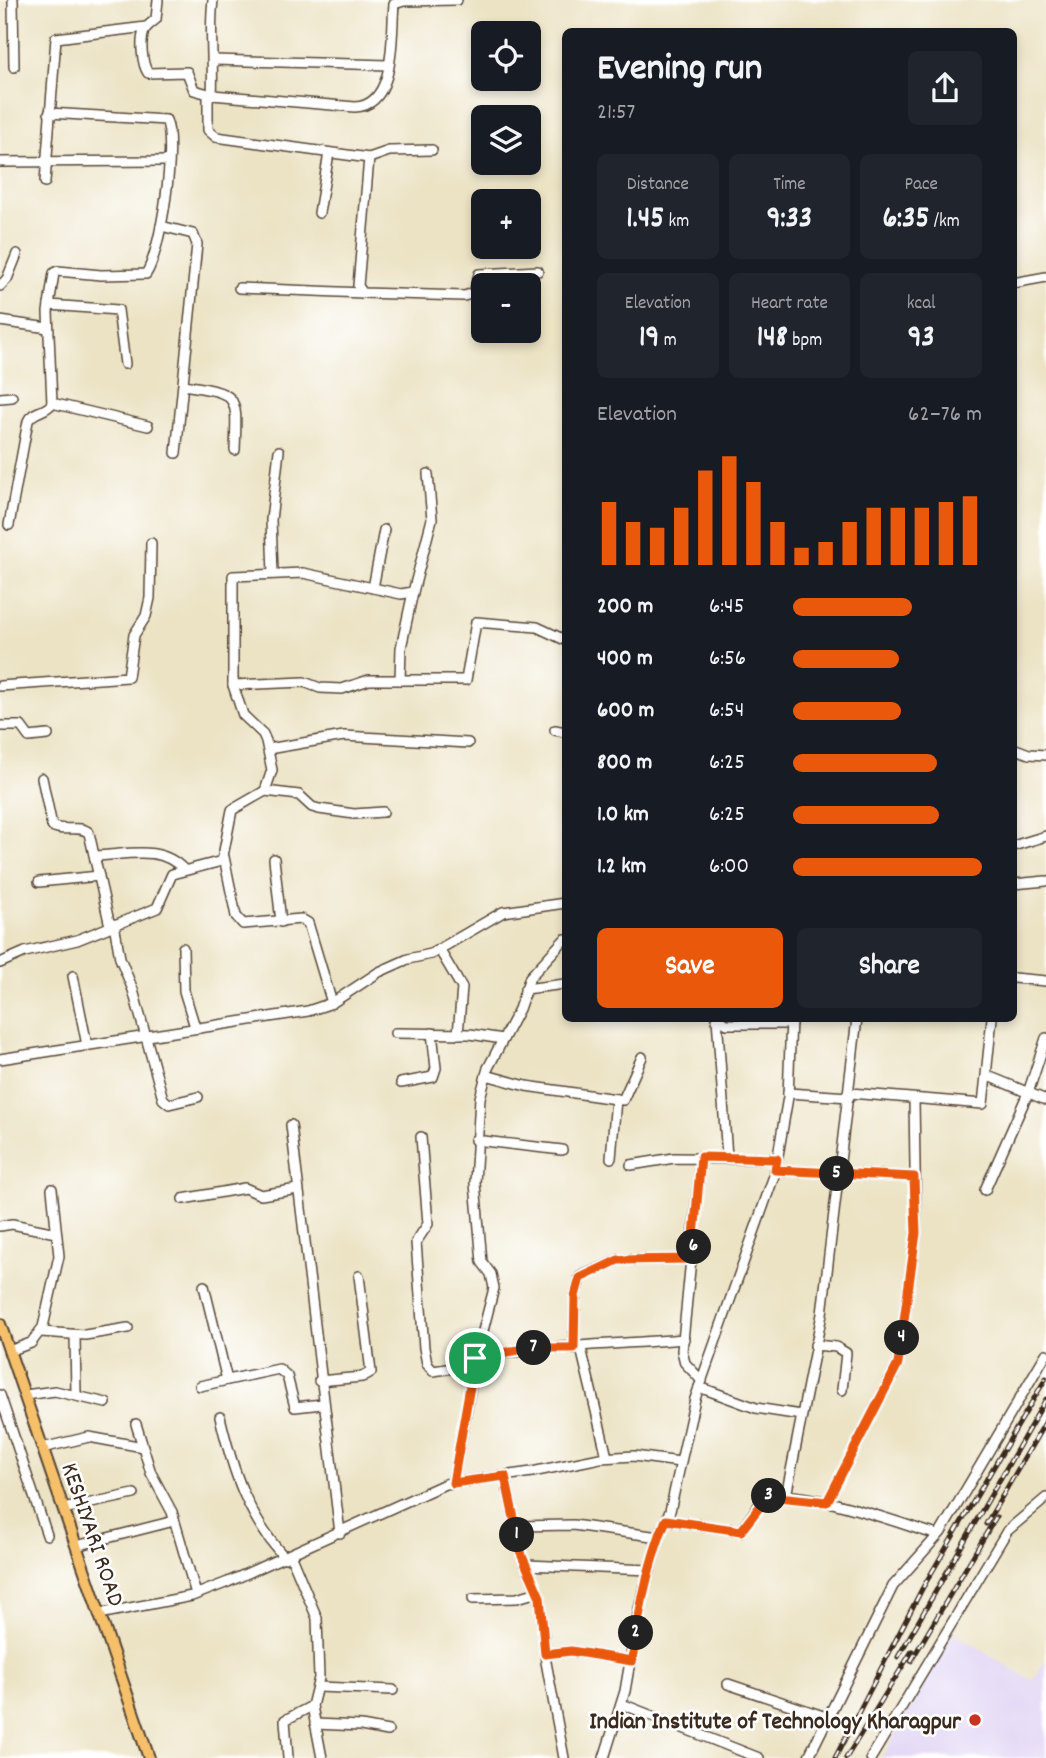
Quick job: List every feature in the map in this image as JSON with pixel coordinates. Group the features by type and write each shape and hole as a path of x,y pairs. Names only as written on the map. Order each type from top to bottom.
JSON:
{"main road":[{"name":"KESHIYARI ROAD","path":"0,1324 149,1758"}],"street":[{"path":"13,0 14,67"},
{"path":"44,182 56,38 146,27 156,19 158,0"},
{"path":"213,0 209,30 214,60 207,123 211,135 369,158 393,150 432,150"},
{"path":"146,27 143,37 146,70 154,73 187,72 194,90 210,95 363,107 381,93 388,65 394,4 404,1 457,0"},
{"path":"214,60 388,65"},
{"path":"49,113 166,120 168,161 161,226 146,274 101,275 58,271 53,277 48,328 52,402"},
{"path":"319,213 329,153"},
{"path":"363,293 358,286 369,158"},
{"path":"0,162 168,161"},
{"path":"161,226 184,231 196,237 176,453"},
{"path":"0,286 7,279 17,254"},
{"path":"239,288 464,296 474,293 480,274 538,271"},
{"path":"1017,282 1046,277"},
{"path":"49,305 118,310 124,364"},
{"path":"0,321 48,328"},
{"path":"184,384 225,393 233,399 236,411 235,450"},
{"path":"0,398 12,397"},
{"path":"9,524 30,416 52,402 148,426"},
{"path":"273,573 271,520 279,451"},
{"path":"400,680 401,648 431,526 428,474"},
{"path":"373,588 384,530"},
{"path":"0,686 128,677 134,635 146,615 150,598 151,543"},
{"path":"265,791 272,770 268,749 263,734 243,715 233,685 231,580 237,574 315,575 401,594 413,592"},
{"path":"233,685 304,682 320,688 342,689 369,680 466,680 470,670 472,631 476,622 537,627 557,635"},
{"path":"0,726 21,726 29,737 48,735"},
{"path":"268,749 344,736 468,743"},
{"path":"1017,750 1029,754 1046,755"},
{"path":"42,778 52,827 86,830 120,958 133,990 163,1099 169,1104 198,1097"},
{"path":"332,1003 310,927 300,919 247,925 239,920 224,857 229,817 233,810 265,791 299,795 312,807 319,809 354,814 383,812"},
{"path":"1017,845 1046,836"},
{"path":"95,856 158,853 173,858 184,870"},
{"path":"0,963 25,952 76,940 157,908 168,878 184,870 218,863 224,857"},
{"path":"274,859 281,922"},
{"path":"39,882 100,876"},
{"path":"1017,884 1046,881"},
{"path":"0,1059 308,1011 332,1003 379,972 415,957 428,955 503,912 562,903"},
{"path":"453,1483 475,1362 494,1289 491,1274 482,1262 475,1183 478,1108 486,1075 525,989 537,968 562,942"},
{"path":"183,948 184,991 195,1027"},
{"path":"439,949 462,988 457,1034"},
{"path":"73,976 87,1045"},
{"path":"1017,978 1046,981"},
{"path":"525,989 562,984"},
{"path":"717,1022 727,1157"},
{"path":"724,1022 770,1022"},
{"path":"606,1758 622,1704 650,1570 666,1520 701,1384 768,1199 788,1093 791,1022"},
{"path":"786,1496 815,1345 840,1174 858,1022"},
{"path":"788,1093 983,1104 992,1022"},
{"path":"395,1033 457,1034 503,1039"},
{"path":"401,1083 433,1077 436,1068 432,1033"},
{"path":"985,1190 1028,1093 1046,1038"},
{"path":"486,1075 526,1086 625,1098 642,1057"},
{"path":"988,1076 1046,1100"},
{"path":"611,1158 616,1099"},
{"path":"827,1502 898,1364 916,1233 914,1099"},
{"path":"291,1125 319,1381 340,1533"},
{"path":"421,1138 428,1224 416,1242 424,1348 433,1371 529,1348 578,1348 684,1339"},
{"path":"475,1140 562,1150"},
{"path":"701,1157 684,1339 685,1363 701,1384 756,1408 801,1415"},
{"path":"631,1165 667,1158 777,1159"},
{"path":"775,1170 914,1177"},
{"path":"183,1199 245,1188 261,1195 298,1189"},
{"path":"9,1351 31,1343 41,1332 59,1261 52,1189"},
{"path":"0,1226 12,1224 56,1233"},
{"path":"607,1457 578,1348 575,1296 580,1278 618,1260 692,1259"},
{"path":"319,1381 362,1377 371,1372 359,1276"},
{"path":"204,1286 227,1380"},
{"path":"41,1332 75,1335 128,1328"},
{"path":"75,1335 76,1395"},
{"path":"815,1345 836,1347 846,1353 842,1390"},
{"path":"808,1758 893,1586 938,1535 1046,1354"},
{"path":"200,1386 279,1369 287,1377 295,1407 322,1404"},
{"path":"24,1395 55,1391 106,1403"},
{"path":"0,1395 47,1535"},
{"path":"220,1417 239,1489 272,1543 288,1557 317,1618 318,1687 312,1706 322,1758"},
{"path":"136,1424 151,1473 174,1521 196,1594"},
{"path":"43,1448 89,1437 143,1447"},
{"path":"99,1614 196,1594 288,1557 413,1497 453,1483 607,1457 634,1456 680,1462"},
{"path":"505,1476 526,1566 538,1592 545,1654 564,1758"},
{"path":"63,1509 134,1494"},
{"path":"666,1520 741,1531 764,1498 786,1496 827,1502 938,1535"},
{"path":"871,1758 1007,1531 1046,1498"},
{"path":"76,1546 174,1521"},
{"path":"516,1526 573,1525 659,1537"},
{"path":"526,1566 650,1570"},
{"path":"473,1599 517,1598 538,1592"},
{"path":"545,1654 571,1651 632,1661"},
{"path":"729,1684 829,1718"},
{"path":"318,1687 393,1690"},
{"path":"622,1704 746,1756 760,1758"},
{"path":"288,1758 285,1720 312,1706"},
{"path":"315,1724 361,1726 388,1731"}],"shaded area":[{"name":"Indian Institute of Technology Kharagpur","path":"952,1632 1033,1681 1046,1660 1046,1758 882,1758"}],"railway":[{"path":"835,1758 922,1589 1046,1378"},
{"path":"898,1657 1046,1399"},
{"path":"986,1524 1046,1421"},
{"path":"911,1661 996,1517"},
{"path":"846,1758 912,1651"}],"place":[{"name":"Indian Institute of Technology Kharagpur","path":"975,1720"}],"route":[{"path":"701,1157 777,1159 775,1170 914,1177 916,1233 898,1364 827,1502 799,1497 768,1496 741,1531 666,1520 657,1539 639,1609 632,1661 571,1651 545,1654 540,1597 522,1556 505,1476 453,1483 475,1358 529,1348 574,1348 575,1296 580,1278 618,1260 692,1259 701,1157"}]}
